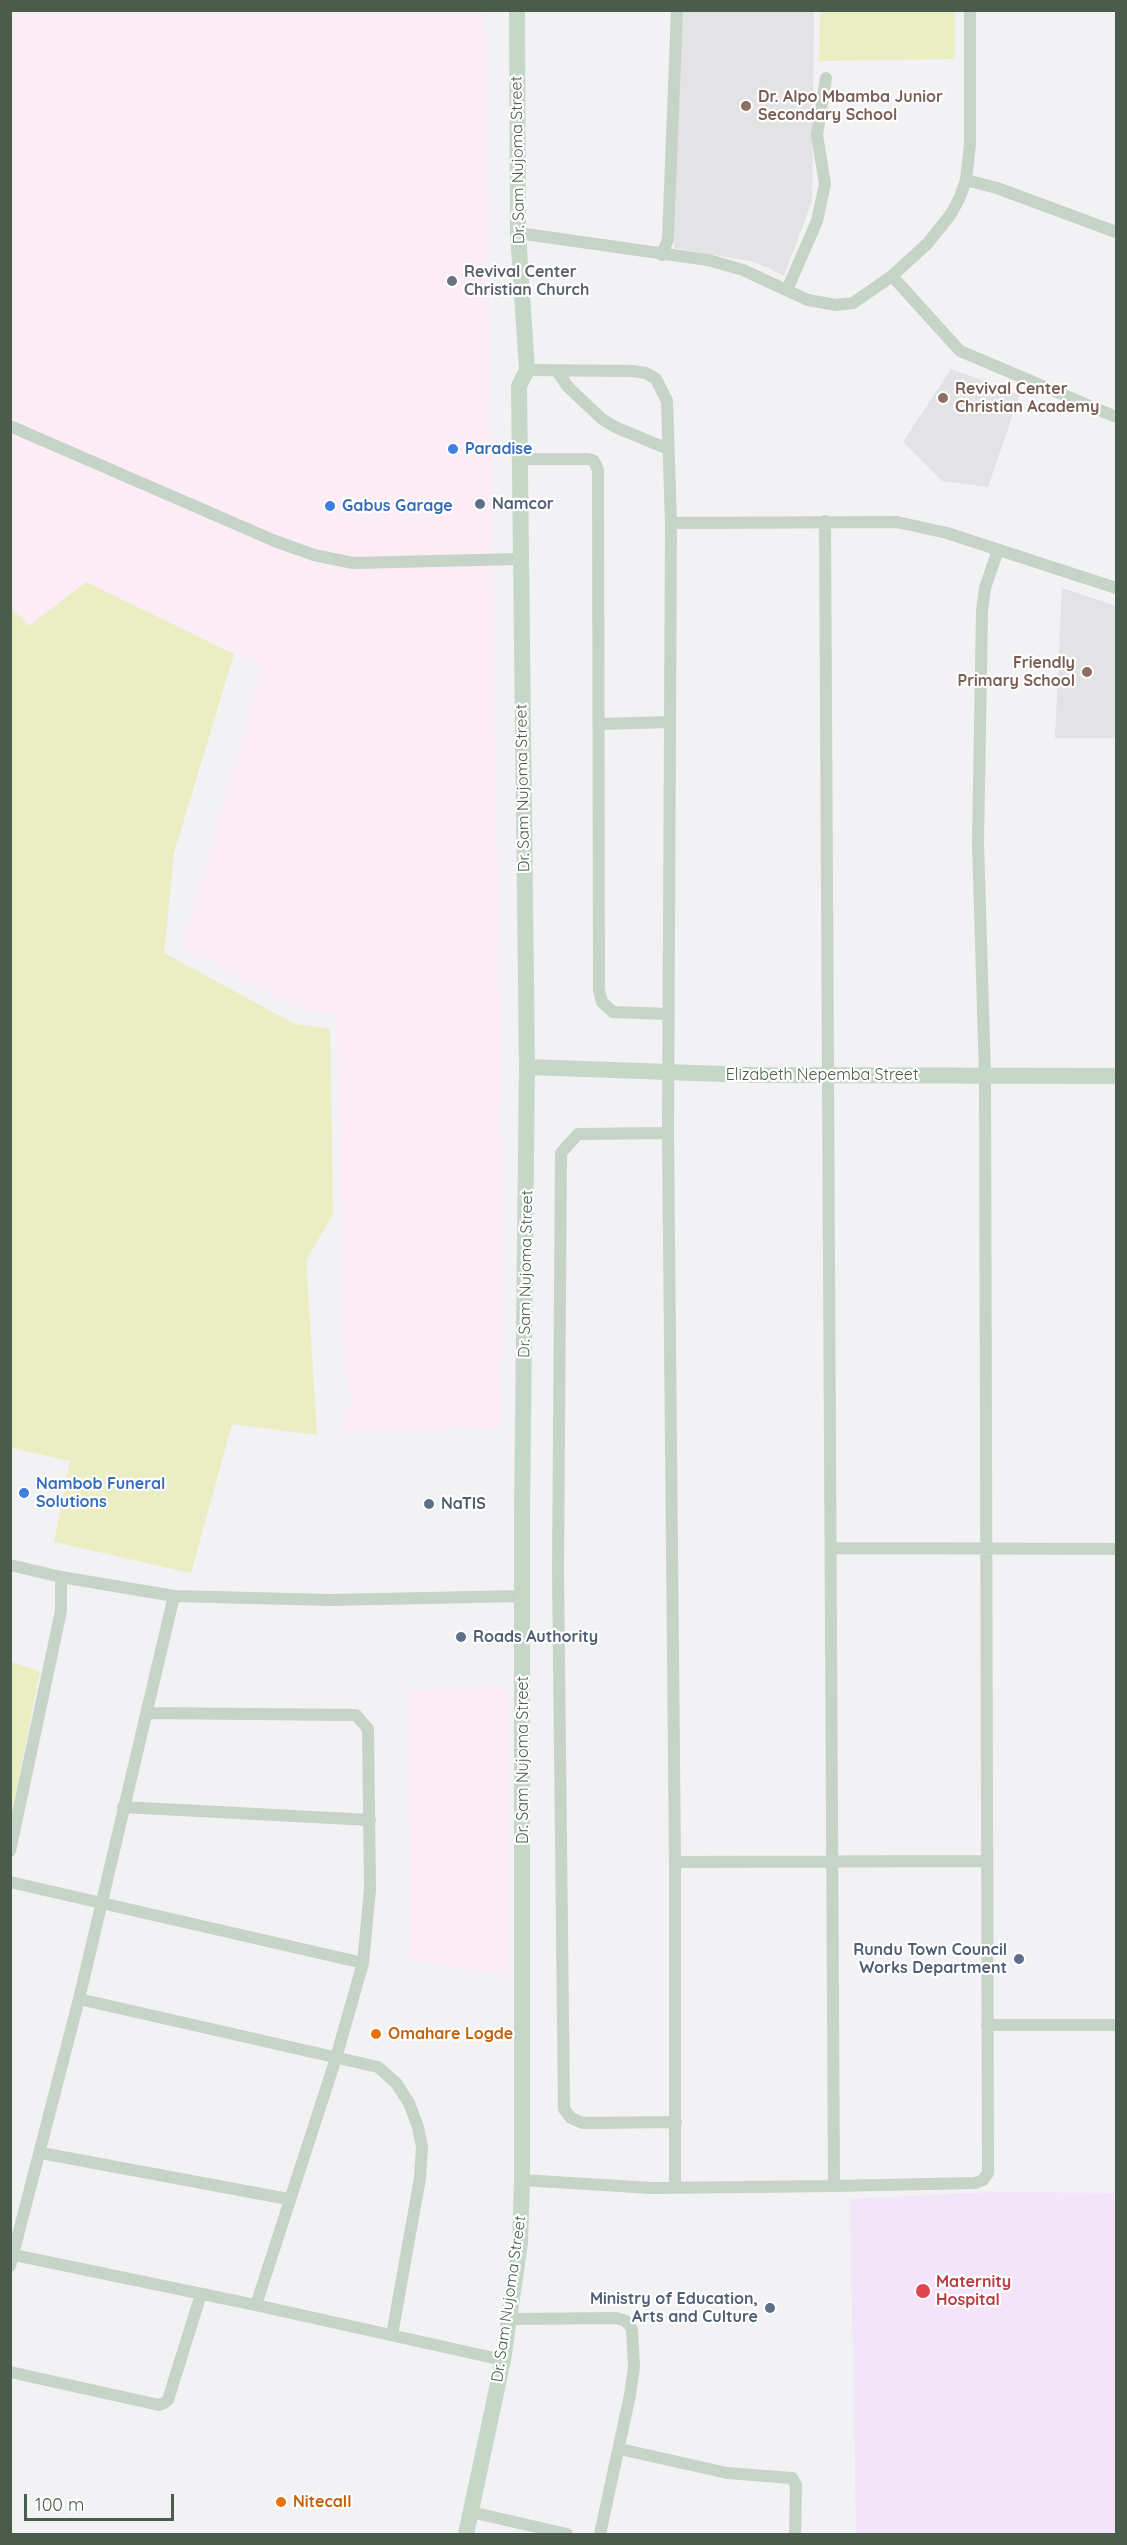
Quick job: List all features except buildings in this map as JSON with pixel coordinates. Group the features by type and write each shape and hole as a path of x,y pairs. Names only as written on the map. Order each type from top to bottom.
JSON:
{"street":[{"name":"Dr. Sam Nujoma Street","path":"466,2535 503,2360 520,2242 522,2180 527,1067 519,386 527,370 518,233 517,10"},
{"path":"662,255 668,239 677,10"},
{"path":"518,233 728,264 823,304 853,303 892,276 940,230 951,214 966,180 970,145 970,10"},
{"path":"787,290 817,221 825,184 817,135 826,78"},
{"path":"966,180 998,188 1116,232"},
{"path":"892,276 960,351 1116,417"},
{"path":"527,370 646,373 656,379 667,401 671,523 668,1133 675,1862 675,2187"},
{"path":"557,371 568,387 602,419 615,427 669,448"},
{"path":"10,426 274,541 314,555 353,563 520,559"},
{"path":"519,459 589,459 594,461 598,470 599,990 602,1002 613,1012 622,1015 669,1014"},
{"path":"671,523 825,521 897,522 920,525 1116,588"},
{"path":"825,521 834,2186"},
{"path":"522,2180 675,2187 834,2186 969,2183 983,2180 988,2173 984,1548 985,1075 978,843 982,611 985,588 998,550"},
{"path":"599,724 669,722"},
{"name":"Elizabeth Nepemba Street","path":"527,1067 829,1075 1116,1076"},
{"path":"668,1133 578,1134 561,1153 558,1571 564,2109 571,2118 583,2122 676,2122"},
{"path":"831,1548 1116,1549"},
{"path":"10,1565 61,1577 174,1596 330,1600 523,1596"},
{"path":"10,1851 61,1611 61,1577"},
{"path":"174,1596 79,1999 41,2153 11,2258 256,2305 503,2360"},
{"path":"146,1713 356,1716 364,1721 368,1729 370,1889 363,1963 336,2058 288,2199 256,2305"},
{"path":"123,1807 370,1820"},
{"path":"675,1862 986,1861"},
{"path":"10,1882 363,1963"},
{"path":"79,1999 378,2067 396,2083 409,2103 422,2146 420,2178 392,2335"},
{"path":"987,2025 1116,2025"},
{"path":"41,2153 288,2199"},
{"path":"10,2372 159,2405 164,2403 168,2400 201,2294"},
{"path":"509,2319 616,2318 626,2321 632,2329 634,2367 620,2449 600,2535"},
{"path":"620,2449 727,2473 792,2478 796,2485 795,2535"},
{"path":"471,2512 567,2535"}],"shaded area":[{"path":"11,11 485,11 503,1255 500,1428 341,1432 352,1393 345,1368 336,1012 307,1011 182,948 262,667 86,582 29,627 11,607"},
{"name":"Dr. Alpo Mbamba Junior Secondary School","path":"682,11 814,11 812,201 784,276 755,262 674,248"},
{"path":"951,369 1020,394 988,487 942,481 903,442"},
{"name":"Friendly Primary School","path":"1062,588 1116,606 1116,738 1055,738"},
{"path":"509,1688 509,1976 410,1960 409,1690"},
{"path":"994,2192 1116,2193 1116,2534 856,2534 850,2199"}],"green space":[{"path":"820,11 955,11 955,59 819,61"},
{"path":"86,582 234,654 174,853 164,953 295,1024 330,1029 333,1215 306,1260 317,1435 232,1424 191,1573 54,1542 70,1461 11,1448 11,607 29,626"},
{"path":"10,1662 40,1671 11,1818"}],"place":[{"name":"Dr. Alpo Mbamba Junior Secondary School","path":"746,106"},
{"name":"Revival Center Christian Church","path":"452,281"},
{"name":"Revival Center Christian Academy","path":"943,398"},
{"name":"Paradise","path":"453,449"},
{"name":"Namcor","path":"480,504"},
{"name":"Gabus Garage","path":"330,506"},
{"name":"Friendly Primary School","path":"1087,672"},
{"name":"Nambob Funeral Solutions","path":"24,1493"},
{"name":"NaTIS","path":"429,1504"},
{"name":"Roads Authority","path":"461,1637"},
{"name":"Rundu Town Council Works Department","path":"1019,1959"},
{"name":"Omahare Logde","path":"376,2034"},
{"name":"Maternity Hospital","path":"923,2291"},
{"name":"Ministry of Education, Arts and Culture","path":"770,2308"},
{"name":"Nitecall","path":"281,2502"}]}
